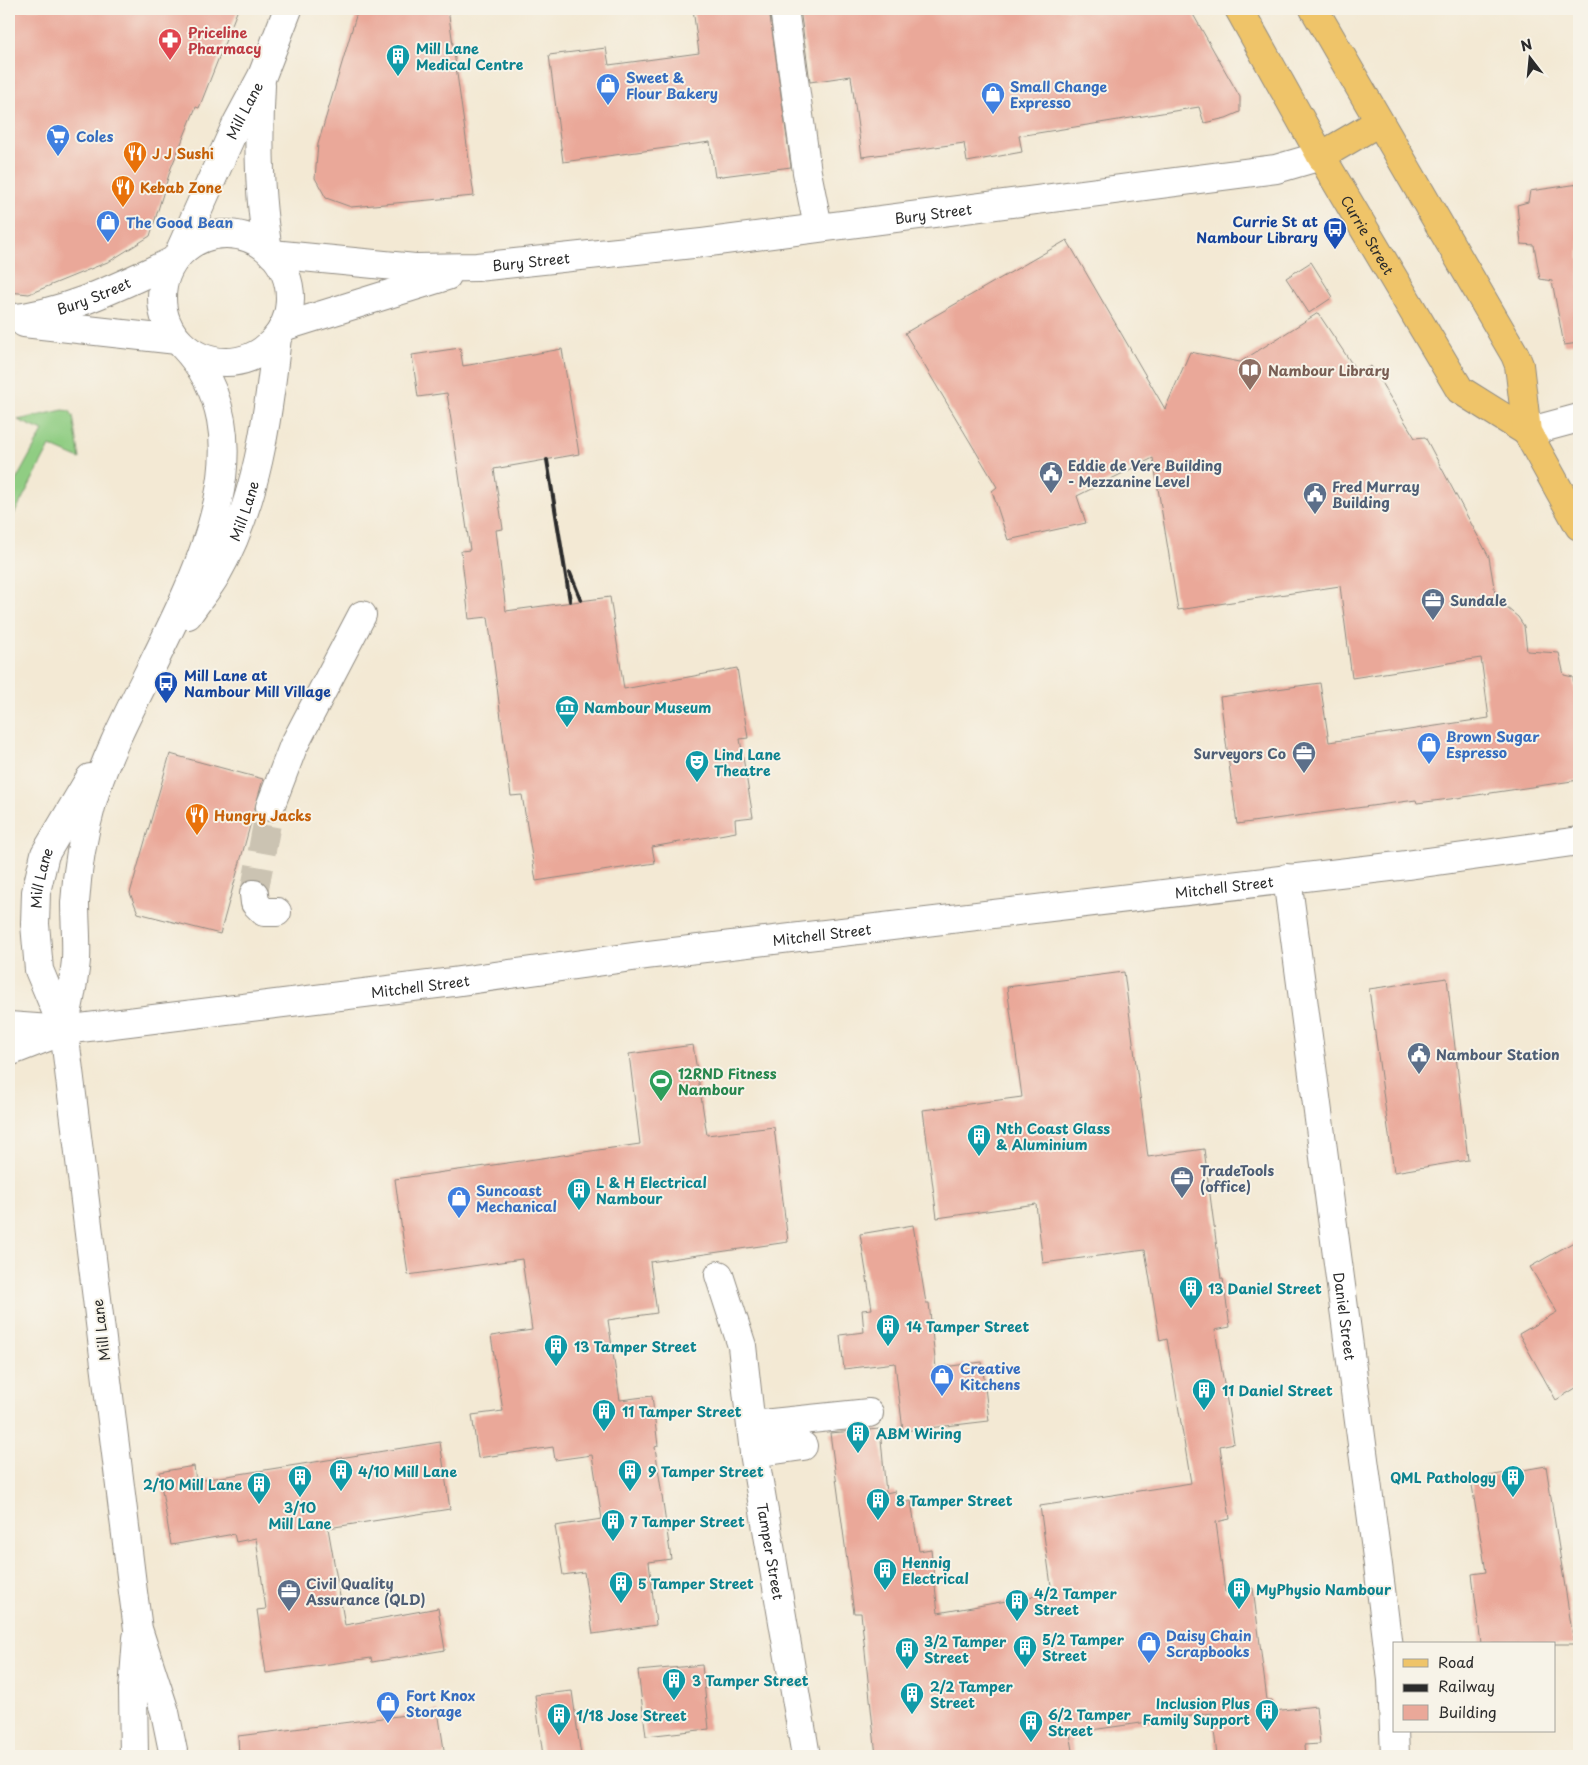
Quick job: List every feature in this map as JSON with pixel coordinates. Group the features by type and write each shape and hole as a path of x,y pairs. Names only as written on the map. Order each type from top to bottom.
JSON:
{"main road":[{"name":"Currie Street","path":"1239,9 1321,156 1460,390 1527,432"},
{"name":"Currie Street","path":"1314,9 1520,365 1527,432 1579,526"},
{"name":"Bury Street","path":"1321,156 1379,122"}],"street":[{"name":"Mill Lane","path":"176,258 233,132 262,76 288,9"},
{"path":"784,9 807,172 818,227"},
{"name":"Mill Lane","path":"262,76 259,135 260,197 270,251"},
{"name":"Bury Street","path":"270,251 398,267 477,267 818,227 1276,169 1321,156"},
{"path":"9,320 180,343 210,360 232,361 254,356 266,348 280,332 290,302 289,288 284,270 270,251 247,237 222,234 198,240 176,258 167,272 161,295 164,319 180,343"},
{"name":"Bury Street","path":"9,320 70,305 129,282 176,258"},
{"name":"Bury Street","path":"280,332 477,267"},
{"name":"Mill Lane","path":"155,664 217,574 241,522 260,453 280,332"},
{"name":"Mill Lane","path":"64,1030 48,994 37,957 35,915 38,878 45,854 57,832 115,740 155,664 208,540 222,482 222,427 213,390 200,366 180,343"},
{"path":"1527,432 1579,418"},
{"path":"270,807 293,747 362,615"},
{"name":"Mill Lane","path":"115,740 96,786 84,840 75,902 76,958 64,1030 138,1629 165,1712 174,1756"},
{"name":"Mitchell Street","path":"9,1026 64,1030 453,982 647,954 1455,859 1579,841"},
{"name":"Daniel Street","path":"1287,878 1379,1574 1392,1680 1393,1705"},
{"path":"254,894 255,904 264,912 277,912"},
{"name":"Mitchell Street","path":"9,1052 64,1030"},
{"name":"Tamper Street","path":"718,1275 742,1346 754,1453 806,1756"},
{"path":"752,1425 869,1413"},
{"path":"754,1453 803,1446"},
{"name":"Mill Lane","path":"134,1756 133,1690 138,1629"},
{"name":"Daniel Street","path":"1394,1732 1395,1756"}],"green space":[{"path":"63,410 70,411 73,416 80,459 50,446 9,524 9,493 43,431 18,420"}],"building":[{"name":"Coles","path":"9,9 238,9 199,108 196,107 171,168 150,236 110,261 29,294 9,292"},
{"name":"Mill Lane Medical Centre","path":"358,9 448,9 474,196 351,207 326,198 315,178 318,144"},
{"path":"693,9 769,9 791,167 715,177 710,142 563,162 549,55 606,48 609,65 699,53"},
{"path":"800,9 1190,9 1240,97 1240,112 1226,118 1204,123 1199,107 1019,136 1022,152 967,162 964,143 862,157 851,76 810,82"},
{"path":"1579,184 1579,343 1564,345 1552,281 1540,279 1534,245 1521,244 1517,205 1528,202 1530,191"},
{"path":"1067,240 1165,409 1190,352 1240,362 1318,313 1358,373 1371,366 1415,438 1425,437 1489,557 1496,599 1518,617 1524,626 1527,651 1559,653 1564,675 1573,677 1579,718 1579,780 1450,799 1417,803 1416,800 1237,824 1220,697 1320,683 1329,742 1489,718 1481,658 1352,678 1340,586 1178,610 1153,458 1077,496 1086,523 1008,540 992,491 997,487 905,333"},
{"path":"1311,262 1333,297 1309,313 1286,278"},
{"path":"460,348 463,366 562,349 579,454 494,469 503,529 496,530 506,611 610,597 624,689 737,668 748,738 740,739 753,817 735,819 736,832 652,847 655,863 536,881 522,795 511,796 488,617 469,619 461,551 470,550 447,393 418,397 412,355"},
{"name":"Hungry Jacks","path":"170,754 263,779 220,934 138,913 130,893"},
{"path":"1124,972 1148,1157 1204,1149 1221,1279 1223,1279 1230,1327 1215,1330 1234,1443 1220,1446 1230,1519 1216,1522 1225,1592 1253,1588 1267,1700 1272,1700 1274,1711 1316,1706 1320,1744 1304,1745 1305,1756 1217,1756 1212,1713 1070,1733 1074,1756 876,1756 861,1613 854,1613 830,1433 880,1429 886,1493 895,1491 897,1504 911,1501 919,1551 931,1549 938,1613 1052,1593 1040,1506 1191,1483 1167,1339 1160,1341 1145,1250 1043,1263 1036,1204 937,1218 923,1110 1022,1097 1007,987"},
{"name":"Nambour Station","path":"1447,978 1468,1160 1394,1172 1369,989"},
{"path":"693,1045 707,1135 774,1127 788,1242 650,1262 657,1313 608,1320 620,1400 652,1396 658,1446 655,1447 671,1559 649,1562 656,1625 593,1634 584,1572 563,1575 555,1526 602,1519 592,1455 555,1460 553,1447 478,1458 472,1415 503,1411 491,1336 532,1330 522,1259 408,1275 395,1179 640,1144 629,1054"},
{"path":"913,1225 926,1303 929,1303 936,1368 982,1362 989,1421 903,1431 895,1363 844,1369 840,1335 864,1332 862,1310 872,1309 860,1234"},
{"path":"1579,1239 1579,1386 1556,1400 1519,1334 1557,1312 1530,1267"},
{"path":"440,1442 450,1509 328,1528 345,1625 438,1608 445,1650 372,1662 371,1658 266,1673 257,1610 266,1609 256,1538 236,1542 234,1534 171,1545 159,1472 194,1466 196,1481"},
{"path":"1546,1466 1574,1644 1556,1644 1556,1642 1481,1642 1472,1574 1486,1572 1471,1479"},
{"name":"3 Tamper Street","path":"702,1665 709,1729 646,1736 638,1671"},
{"name":"1/18 Jose Street","path":"572,1691 581,1756 543,1756 535,1695"},
{"name":"Fort Knox Storage","path":"438,1711 445,1756 239,1756 238,1736"}],"tunnel":[{"path":"254,894 270,807"}],"railway":[{"path":"547,460 570,601"},
{"path":"570,573 581,600"}],"place":[{"name":"Priceline Pharmacy","path":"170,61"},
{"name":"Mill Lane Medical Centre","path":"398,77"},
{"name":"Sweet & Flour Bakery","path":"608,106"},
{"name":"Small Change Expresso","path":"993,115"},
{"name":"Coles","path":"58,157"},
{"name":"J J Sushi","path":"135,174"},
{"name":"Kebab Zone","path":"123,208"},
{"name":"The Good Bean","path":"108,243"},
{"name":"Currie St at Nambour Library","path":"1335,250"},
{"name":"Nambour Library","path":"1250,391"},
{"name":"Eddie de Vere Building - Mezzanine Level","path":"1051,494"},
{"name":"Fred Murray Building","path":"1315,515"},
{"name":"Sundale","path":"1433,621"},
{"name":"Mill Lane at Nambour Mill Village","path":"166,704"},
{"name":"Nambour Museum","path":"567,728"},
{"name":"Brown Sugar Espresso","path":"1429,765"},
{"name":"Surveyors Co","path":"1304,774"},
{"name":"Lind Lane Theatre","path":"697,783"},
{"name":"Hungry Jacks","path":"197,836"},
{"name":"Nambour Station","path":"1419,1075"},
{"name":"12RND Fitness Nambour","path":"661,1102"},
{"name":"Nth Coast Glass & Aluminium","path":"979,1157"},
{"name":"TradeTools (office)","path":"1182,1199"},
{"name":"L & H Electrical Nambour","path":"579,1211"},
{"name":"Suncoast Mechanical","path":"459,1219"},
{"name":"13 Daniel Street","path":"1191,1309"},
{"name":"14 Tamper Street","path":"888,1347"},
{"name":"13 Tamper Street","path":"556,1367"},
{"name":"Creative Kitchens","path":"942,1397"},
{"name":"11 Daniel Street","path":"1204,1411"},
{"name":"11 Tamper Street","path":"604,1432"},
{"name":"ABM Wiring","path":"858,1454"},
{"name":"4/10 Mill Lane","path":"341,1492"},
{"name":"9 Tamper Street","path":"630,1492"},
{"name":"3/10 Mill Lane","path":"300,1498"},
{"name":"QML Pathology","path":"1513,1498"},
{"name":"2/10 Mill Lane","path":"259,1505"},
{"name":"8 Tamper Street","path":"878,1521"},
{"name":"7 Tamper Street","path":"613,1542"},
{"name":"Hennig Electrical","path":"885,1591"},
{"name":"5 Tamper Street","path":"621,1604"},
{"name":"MyPhysio Nambour","path":"1239,1610"},
{"name":"Civil Quality Assurance (QLD)","path":"289,1612"},
{"name":"4/2 Tamper Street","path":"1017,1622"},
{"name":"Daisy Chain Scrapbooks","path":"1149,1664"},
{"name":"5/2 Tamper Street","path":"1025,1668"},
{"name":"3/2 Tamper Street","path":"907,1670"},
{"name":"3 Tamper Street","path":"674,1701"},
{"name":"2/2 Tamper Street","path":"912,1715"},
{"name":"Fort Knox Storage","path":"388,1724"},
{"name":"Inclusion Plus Family Support","path":"1267,1732"},
{"name":"1/18 Jose Street","path":"559,1736"},
{"name":"6/2 Tamper Street","path":"1031,1743"}]}
